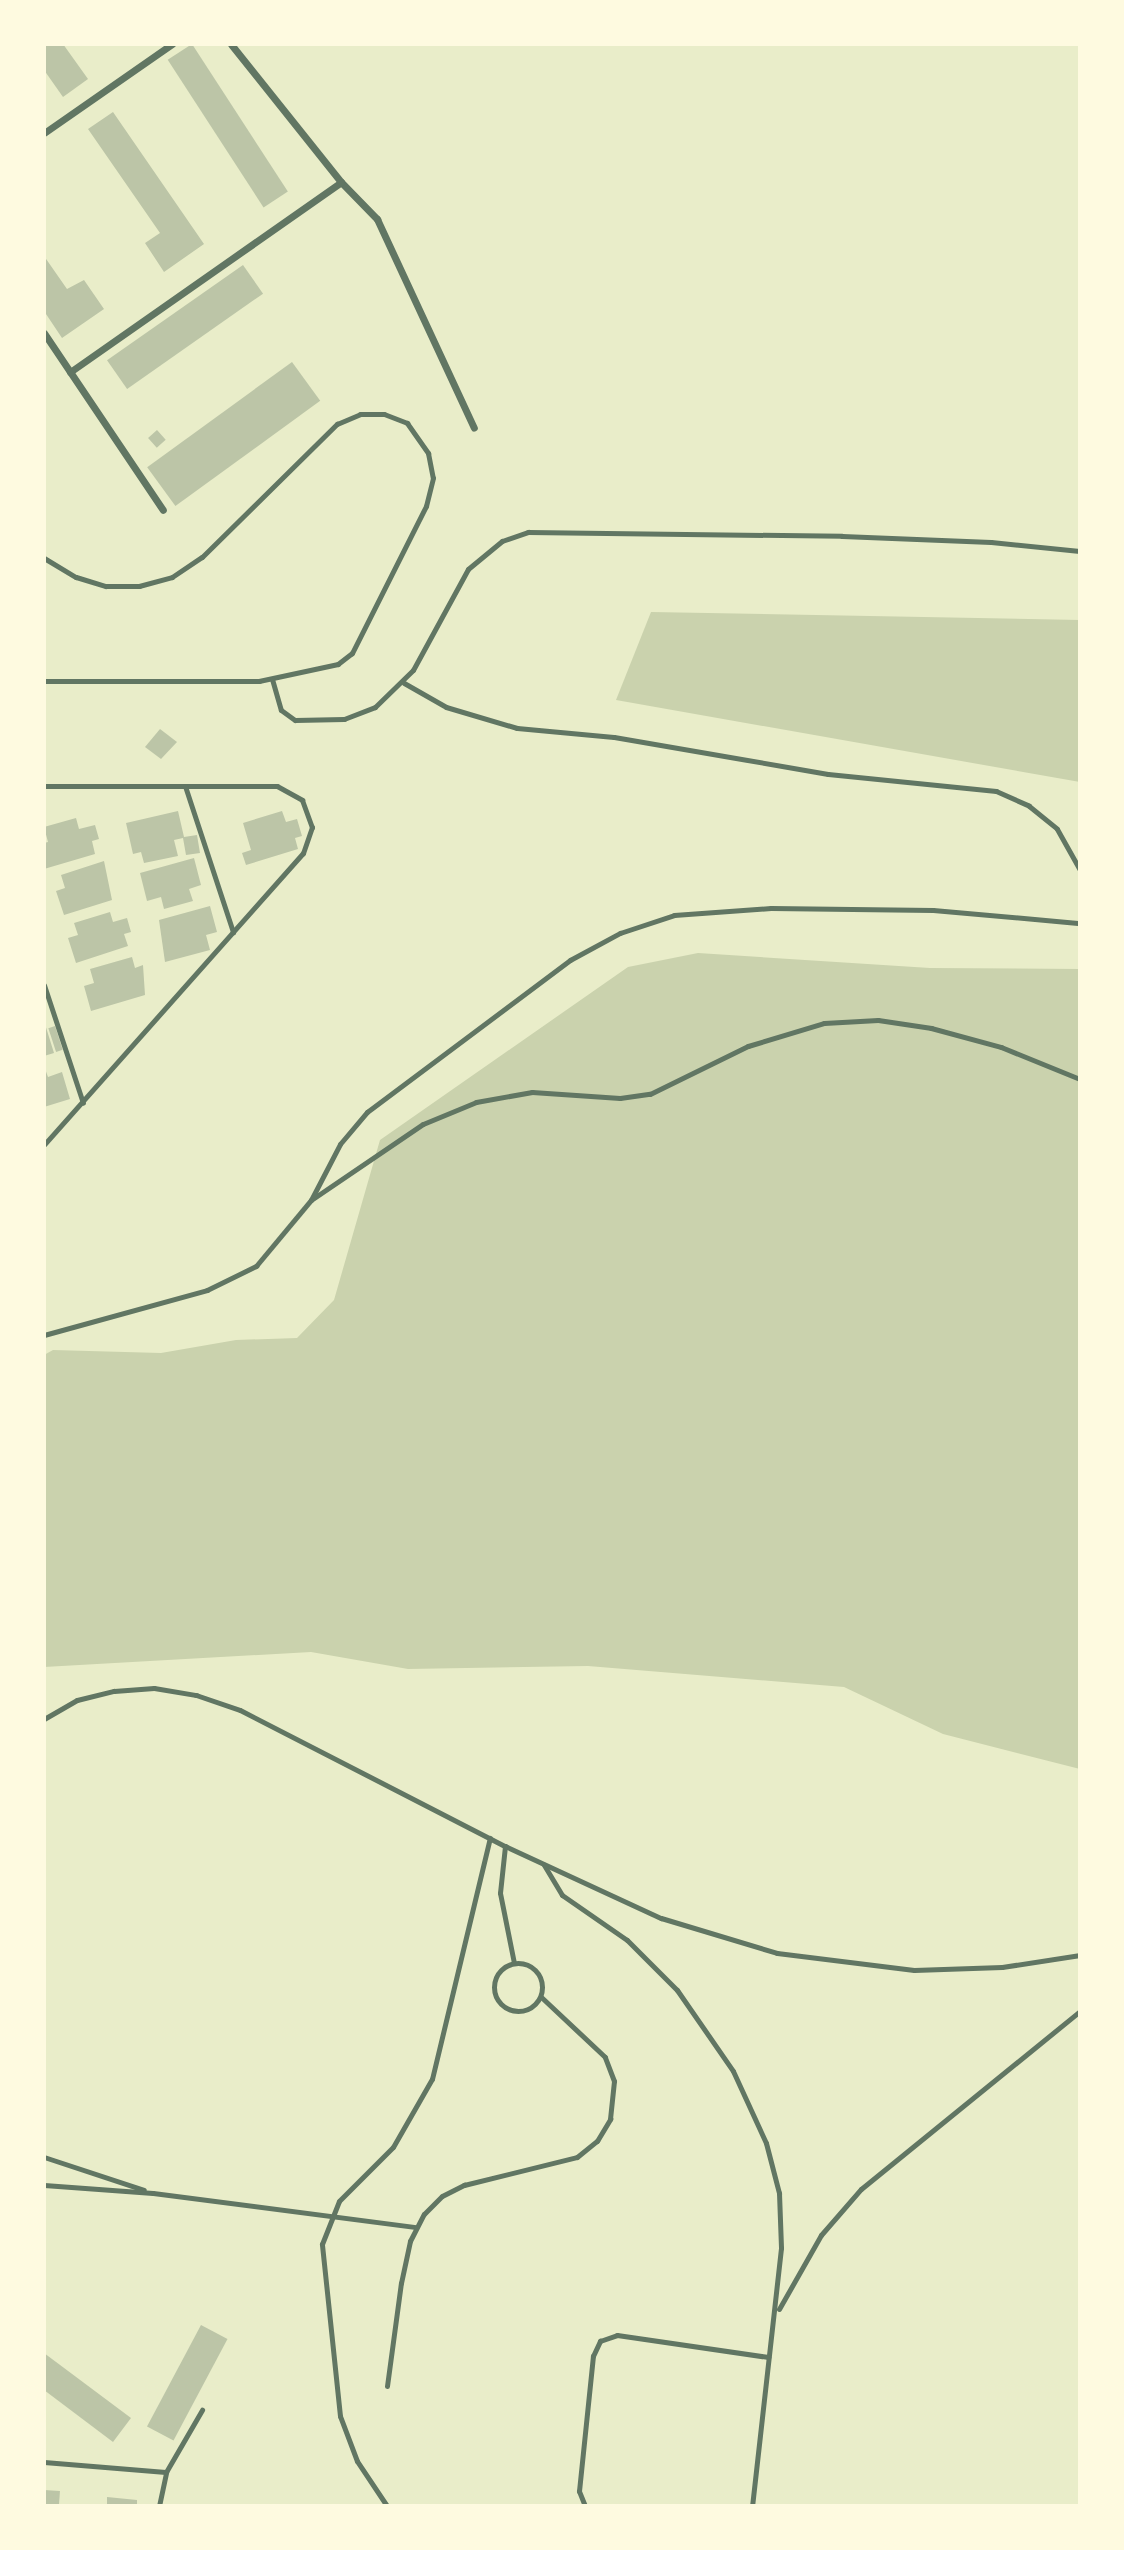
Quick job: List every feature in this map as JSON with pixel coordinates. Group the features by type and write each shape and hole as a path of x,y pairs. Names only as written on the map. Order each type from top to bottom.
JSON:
{"street":[{"path":"44,132 172,44"},
{"path":"231,44 341,182 377,219 474,428"},
{"path":"70,372 341,182"},
{"path":"44,333 163,510"}],"lane":[{"path":"44,558 76,578 106,586 139,586 172,577 202,557 337,424 372,412 396,417 416,432 431,465 430,492 419,522 352,653 329,666 272,679 44,681"},
{"path":"272,679 281,710 295,720 313,722 360,715 390,698 404,683 468,569 495,545 528,532 842,536 1080,551"},
{"path":"404,683 458,712 517,728 614,737 828,774 996,791 1050,822 1066,840 1080,870"},
{"path":"44,786 277,786 295,793 311,817 311,836 303,853 44,1145"},
{"path":"184,786 233,932"},
{"path":"44,1335 234,1280 268,1256 311,1200 340,1144 383,1098 570,960 647,923 707,911 824,906 1080,923"},
{"path":"44,985 83,1103"},
{"path":"311,1200 423,1124 458,1108 532,1092 620,1098 650,1094 760,1041 824,1023 878,1020 932,1028 1001,1047 1080,1079"},
{"path":"44,1718 77,1700 114,1691 154,1688 196,1695 258,1719 544,1865 661,1918 732,1943 823,1962 958,1970 1080,1955"},
{"path":"387,2506 358,2461 334,2392 321,2259 331,2216 408,2126 432,2079 490,1838"},
{"path":"505,1846 500,1893 514,1963"},
{"path":"544,1865 562,1895 627,1940 677,1990 746,2094 766,2143 779,2193 776,2315 768,2357 752,2506"},
{"path":"387,2386 401,2283 416,2227 432,2204 452,2190 565,2162 588,2150 604,2130 615,2094 605,2057 541,1997 540,1975 529,1964 514,1963 495,1978 499,2002 522,2011 541,1997"},
{"path":"776,2315 821,2235 861,2189 1080,2011"},
{"path":"44,2157 153,2193"},
{"path":"44,2185 153,2193 416,2227"},
{"path":"585,2506 579,2491 593,2356 600,2341 617,2335 768,2357"},
{"path":"159,2506 166,2472 202,2410"},
{"path":"44,2462 166,2472"}],"green space":[{"path":"651,612 1080,620 1080,782 616,700"},
{"path":"698,953 930,968 1080,969 1080,1769 943,1734 844,1687 588,1666 408,1669 311,1652 44,1667 44,1355 53,1350 161,1353 236,1340 297,1338 334,1300 380,1140 628,967"}],"building":[{"path":"44,44 63,44 88,79 63,97 44,70"},
{"path":"192,44 288,192 264,207 168,60"},
{"path":"113,112 204,244 164,272 145,243 160,233 88,129"},
{"path":"44,256 67,289 84,280 104,309 62,338 44,311"},
{"path":"243,265 263,294 127,389 107,360"},
{"path":"292,362 320,401 175,506 147,467"},
{"path":"157,430 166,440 157,448 148,438"},
{"path":"160,729 177,742 161,759 145,747"},
{"path":"178,811 184,837 197,835 200,853 186,855 183,838 174,840 178,856 144,863 141,852 133,854 126,823"},
{"path":"282,811 286,822 297,819 302,836 295,838 298,849 246,865 242,853 251,850 243,823"},
{"path":"76,818 79,829 95,825 99,839 92,841 95,854 44,869 44,843 48,842 44,827"},
{"path":"194,858 201,885 189,889 193,901 164,909 161,897 147,901 140,873"},
{"path":"104,861 112,900 64,915 56,891 65,888 61,875"},
{"path":"210,906 217,932 206,935 210,950 165,962 159,920"},
{"path":"110,912 113,922 127,918 131,932 124,934 128,946 76,963 68,938 78,935 74,923"},
{"path":"132,957 135,968 143,965 145,995 91,1011 84,986 94,983 90,969"},
{"path":"44,1021 54,1053 44,1056"},
{"path":"55,1026 63,1050 56,1052 48,1028"},
{"path":"44,1066 48,1077 62,1072 70,1099 44,1107"},
{"path":"201,2325 227,2339 173,2441 147,2427"},
{"path":"44,2353 131,2418 113,2442 44,2390"},
{"path":"44,2490 60,2491 59,2506 44,2506"},
{"path":"107,2497 137,2500 137,2506 107,2506"}]}
